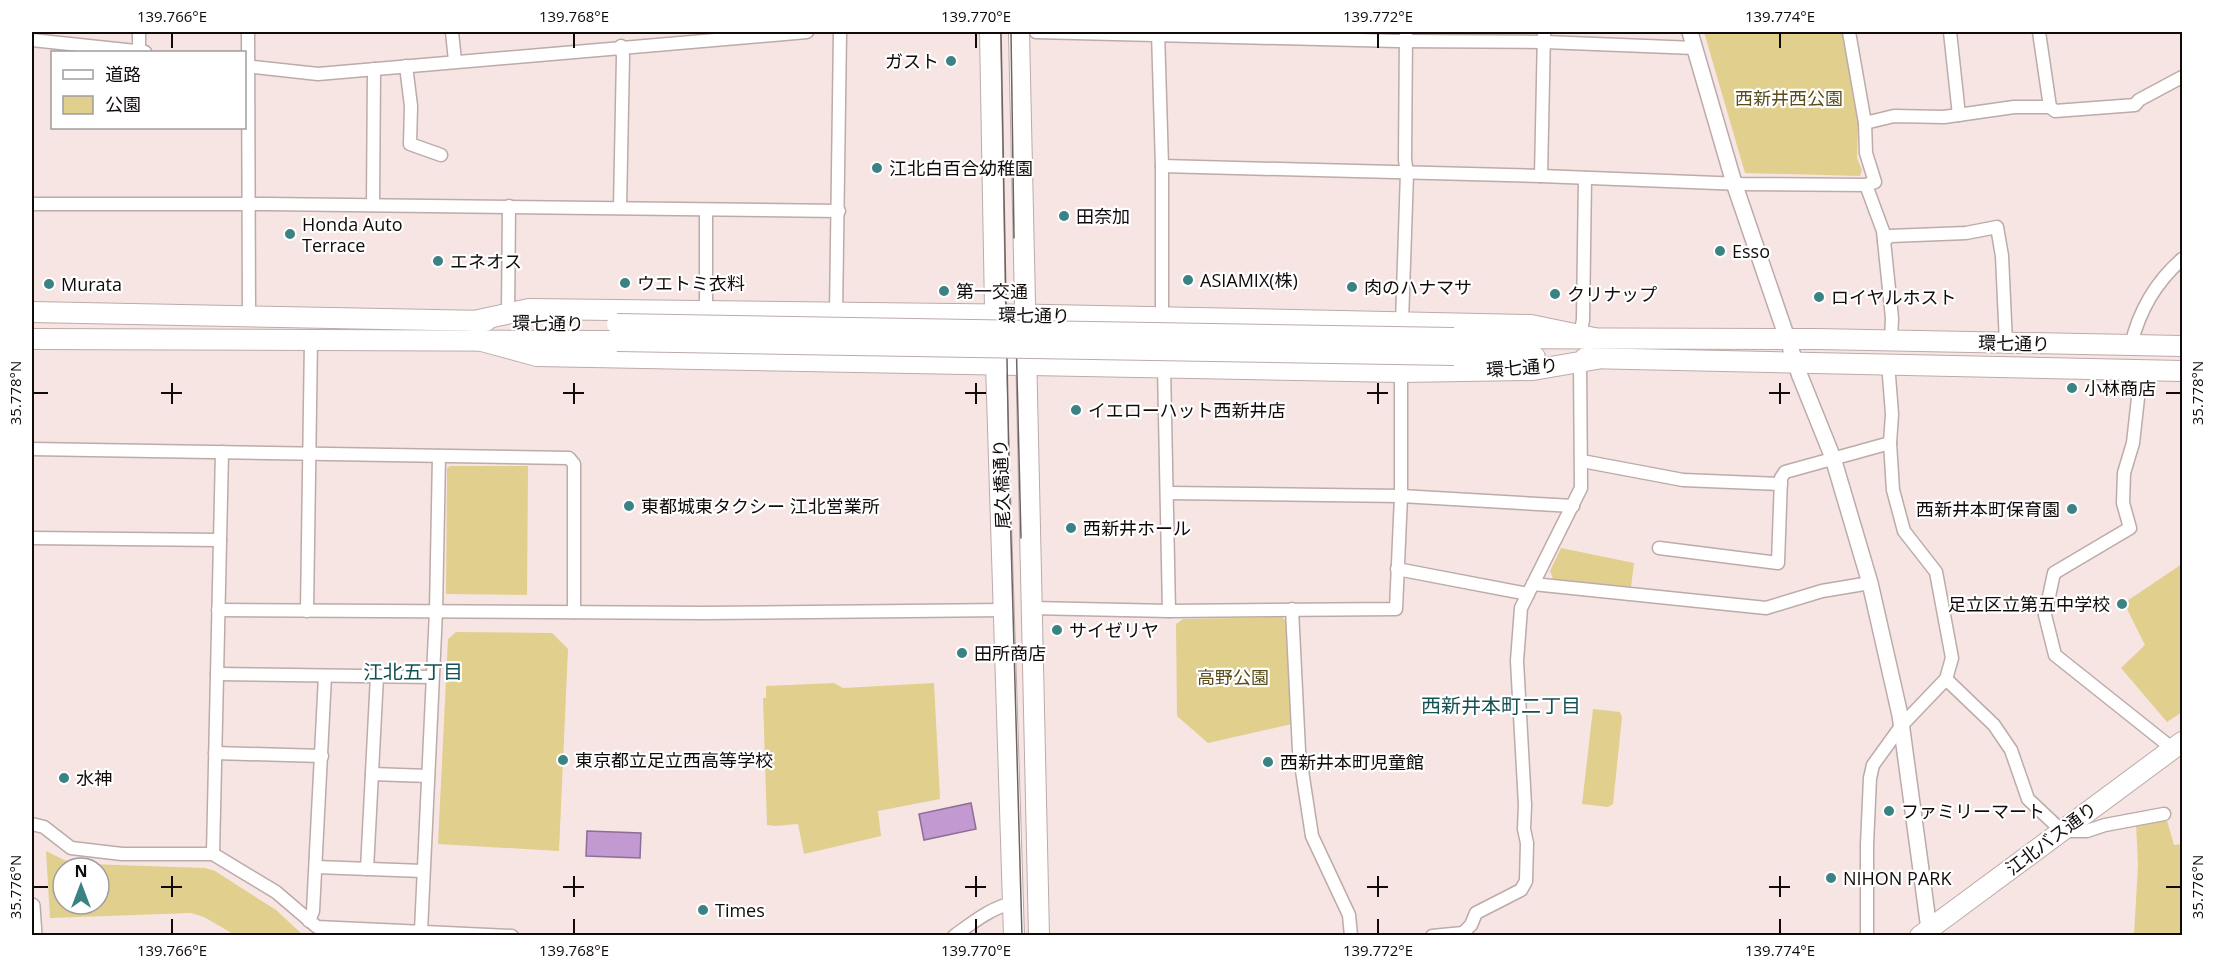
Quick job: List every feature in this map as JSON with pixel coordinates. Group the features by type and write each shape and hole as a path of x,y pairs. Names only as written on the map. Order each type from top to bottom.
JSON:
{"main road":[{"name":"尾久橋通り","path":"990,32 996,364 1014,936"},
{"name":"尾久橋通り","path":"1019,32 1039,936"},
{"name":"環七通り","path":"474,321 529,309 1026,315 1532,325 1587,337"},
{"name":"環七通り","path":"32,312 474,321 617,332 1454,346 1587,337 2182,346"},
{"name":"環七通り","path":"32,339 478,340 617,332"},
{"name":"環七通り","path":"478,340 537,356 1401,372 1533,370 1588,360"},
{"name":"環七通り","path":"1454,346 1588,360 1888,363 2182,371"},
{"name":"江北バス通り","path":"1925,932 2178,745"}],"street":[{"path":"139,32 142,51"},
{"path":"248,32 249,317"},
{"path":"452,32 455,62"},
{"path":"247,66 318,74 621,46 807,32"},
{"path":"836,314 840,32"},
{"path":"1036,32 1544,37 1695,48"},
{"path":"1690,32 1734,183 1795,362 1833,458 1870,583 1902,726 1925,932"},
{"path":"1162,166 1866,185 1875,182 1866,153 1865,123 1849,32"},
{"path":"1950,32 1959,114"},
{"path":"2039,32 2050,107"},
{"path":"1158,33 1162,166 1162,317"},
{"path":"1402,322 1407,173 1405,160 1406,36"},
{"path":"1542,176 1544,37"},
{"path":"32,40 133,51"},
{"path":"621,46 623,62 621,207"},
{"path":"406,66 411,106 410,144 441,155"},
{"path":"373,205 374,69"},
{"path":"1865,123 1894,117 1944,117 2014,107 2050,107 2055,111 2135,105 2139,100 2182,77"},
{"path":"1585,178 1583,321 1587,337"},
{"path":"1866,185 1883,231 1892,318 1892,340"},
{"path":"32,204 509,206 839,211"},
{"path":"508,314 509,206"},
{"path":"705,312 706,210"},
{"path":"1884,241 1890,236 1966,233 1997,227 2002,256 2006,343"},
{"path":"2131,345 2153,291 2169,270 2182,259"},
{"path":"307,611 311,339"},
{"path":"1432,936 1463,933 1471,925 1476,913 1521,890 1526,881 1527,843 1524,829 1525,805 1516,661 1521,608 1581,488 1588,360"},
{"path":"1867,936 1867,845 1870,778 1873,765 1902,726 1946,679 1952,658 1936,572 1905,531 1893,490 1890,443 1892,414 1888,363"},
{"path":"1164,367 1169,610"},
{"path":"2136,370 2138,398 2133,443 2124,473 2123,503 2130,528 2054,573 2045,615 2055,656 2178,745"},
{"path":"1032,608 1396,609 1401,496 1401,372"},
{"path":"1659,548 1778,563 1781,484 1785,472 1890,443"},
{"path":"32,450 569,458 574,464 574,612"},
{"path":"213,854 222,452"},
{"path":"421,931 436,611 439,456"},
{"path":"1582,461 1683,480 1781,484"},
{"path":"1168,493 1401,496 1573,506"},
{"path":"32,538 219,540"},
{"path":"1397,569 1531,589 1766,608 1814,592 1870,583"},
{"path":"1292,609 1299,751 1312,836 1348,915 1351,936"},
{"path":"218,610 703,613 1005,610"},
{"path":"217,674 432,677"},
{"path":"309,921 313,911 316,867 325,676"},
{"path":"367,869 377,676"},
{"path":"1946,679 1994,725 2011,750 2028,798 2062,831 2087,831 2105,825 2164,814"},
{"path":"215,753 322,756"},
{"path":"372,774 428,776"},
{"path":"32,824 44,827 71,848 122,854 213,854 276,892 317,927 365,933 421,931 512,936"},
{"path":"316,867 423,871"},
{"path":"954,936 982,917 1006,904 1013,903"},
{"path":"32,906 34,936"}],"green space":[{"name":"西新井西公園","path":"1704,32 1843,32 1858,125 1857,158 1862,170 1860,176 1745,173"},
{"path":"450,466 528,466 527,595 446,594 447,468"},
{"path":"1561,548 1634,563 1631,587 1553,579 1550,571"},
{"path":"2182,564 2182,667 2180,669 2182,673 2182,712 2167,722 2121,668 2145,645 2124,603"},
{"name":"高野公園","path":"1282,617 1287,622 1292,724 1208,743 1177,716 1176,624 1183,619"},
{"path":"456,632 552,633 568,649 559,851 438,844 448,639"},
{"path":"834,683 843,688 934,683 940,799 878,811 881,836 804,854 798,824 767,825 763,698 766,698 766,686"},
{"path":"1593,709 1620,712 1622,717 1613,804 1608,807 1582,804"},
{"path":"2166,817 2174,845 2182,844 2182,935 2134,936 2138,865 2136,823"},
{"path":"46,851 56,856 51,856 51,916 106,916 50,918"},
{"path":"111,865 205,868 215,871 276,910 303,935 235,935 204,917 191,913 111,916"}],"shaded area":[{"path":"971,803 976,829 924,840 919,814"},
{"path":"587,831 641,833 640,858 586,856"}],"tram line":[{"path":"1001,32 1009,468 1022,936"},
{"path":"1011,32 1014,238"},
{"path":"1016,334 1021,538"}],"place":[{"name":"ガスト","path":"951,61"},
{"name":"江北白百合幼稚園","path":"877,168"},
{"name":"田奈加","path":"1064,216"},
{"name":"Honda Auto Terrace","path":"290,234"},
{"name":"Esso","path":"1720,251"},
{"name":"エネオス","path":"438,261"},
{"name":"ASIAMIX(株)","path":"1188,280"},
{"name":"ウエトミ衣料","path":"625,283"},
{"name":"Murata","path":"49,284"},
{"name":"肉のハナマサ","path":"1352,287"},
{"name":"第一交通","path":"944,291"},
{"name":"クリナップ","path":"1555,294"},
{"name":"ロイヤルホスト","path":"1819,297"},
{"name":"小林商店","path":"2072,388"},
{"name":"イエローハット西新井店","path":"1076,410"},
{"name":"東都城東タクシー 江北営業所","path":"629,506"},
{"name":"西新井本町保育園","path":"2072,509"},
{"name":"西新井ホール","path":"1071,528"},
{"name":"足立区立第五中学校","path":"2122,604"},
{"name":"サイゼリヤ","path":"1057,630"},
{"name":"田所商店","path":"962,653"},
{"name":"東京都立足立西高等学校","path":"563,760"},
{"name":"西新井本町児童館","path":"1268,762"},
{"name":"水神","path":"64,778"},
{"name":"ファミリーマート","path":"1889,811"},
{"name":"NIHON PARK","path":"1831,878"},
{"name":"Times","path":"703,910"}],"district":[{"name":"江北五丁目","path":"413,671"},
{"name":"西新井本町二丁目","path":"1501,705"}]}
